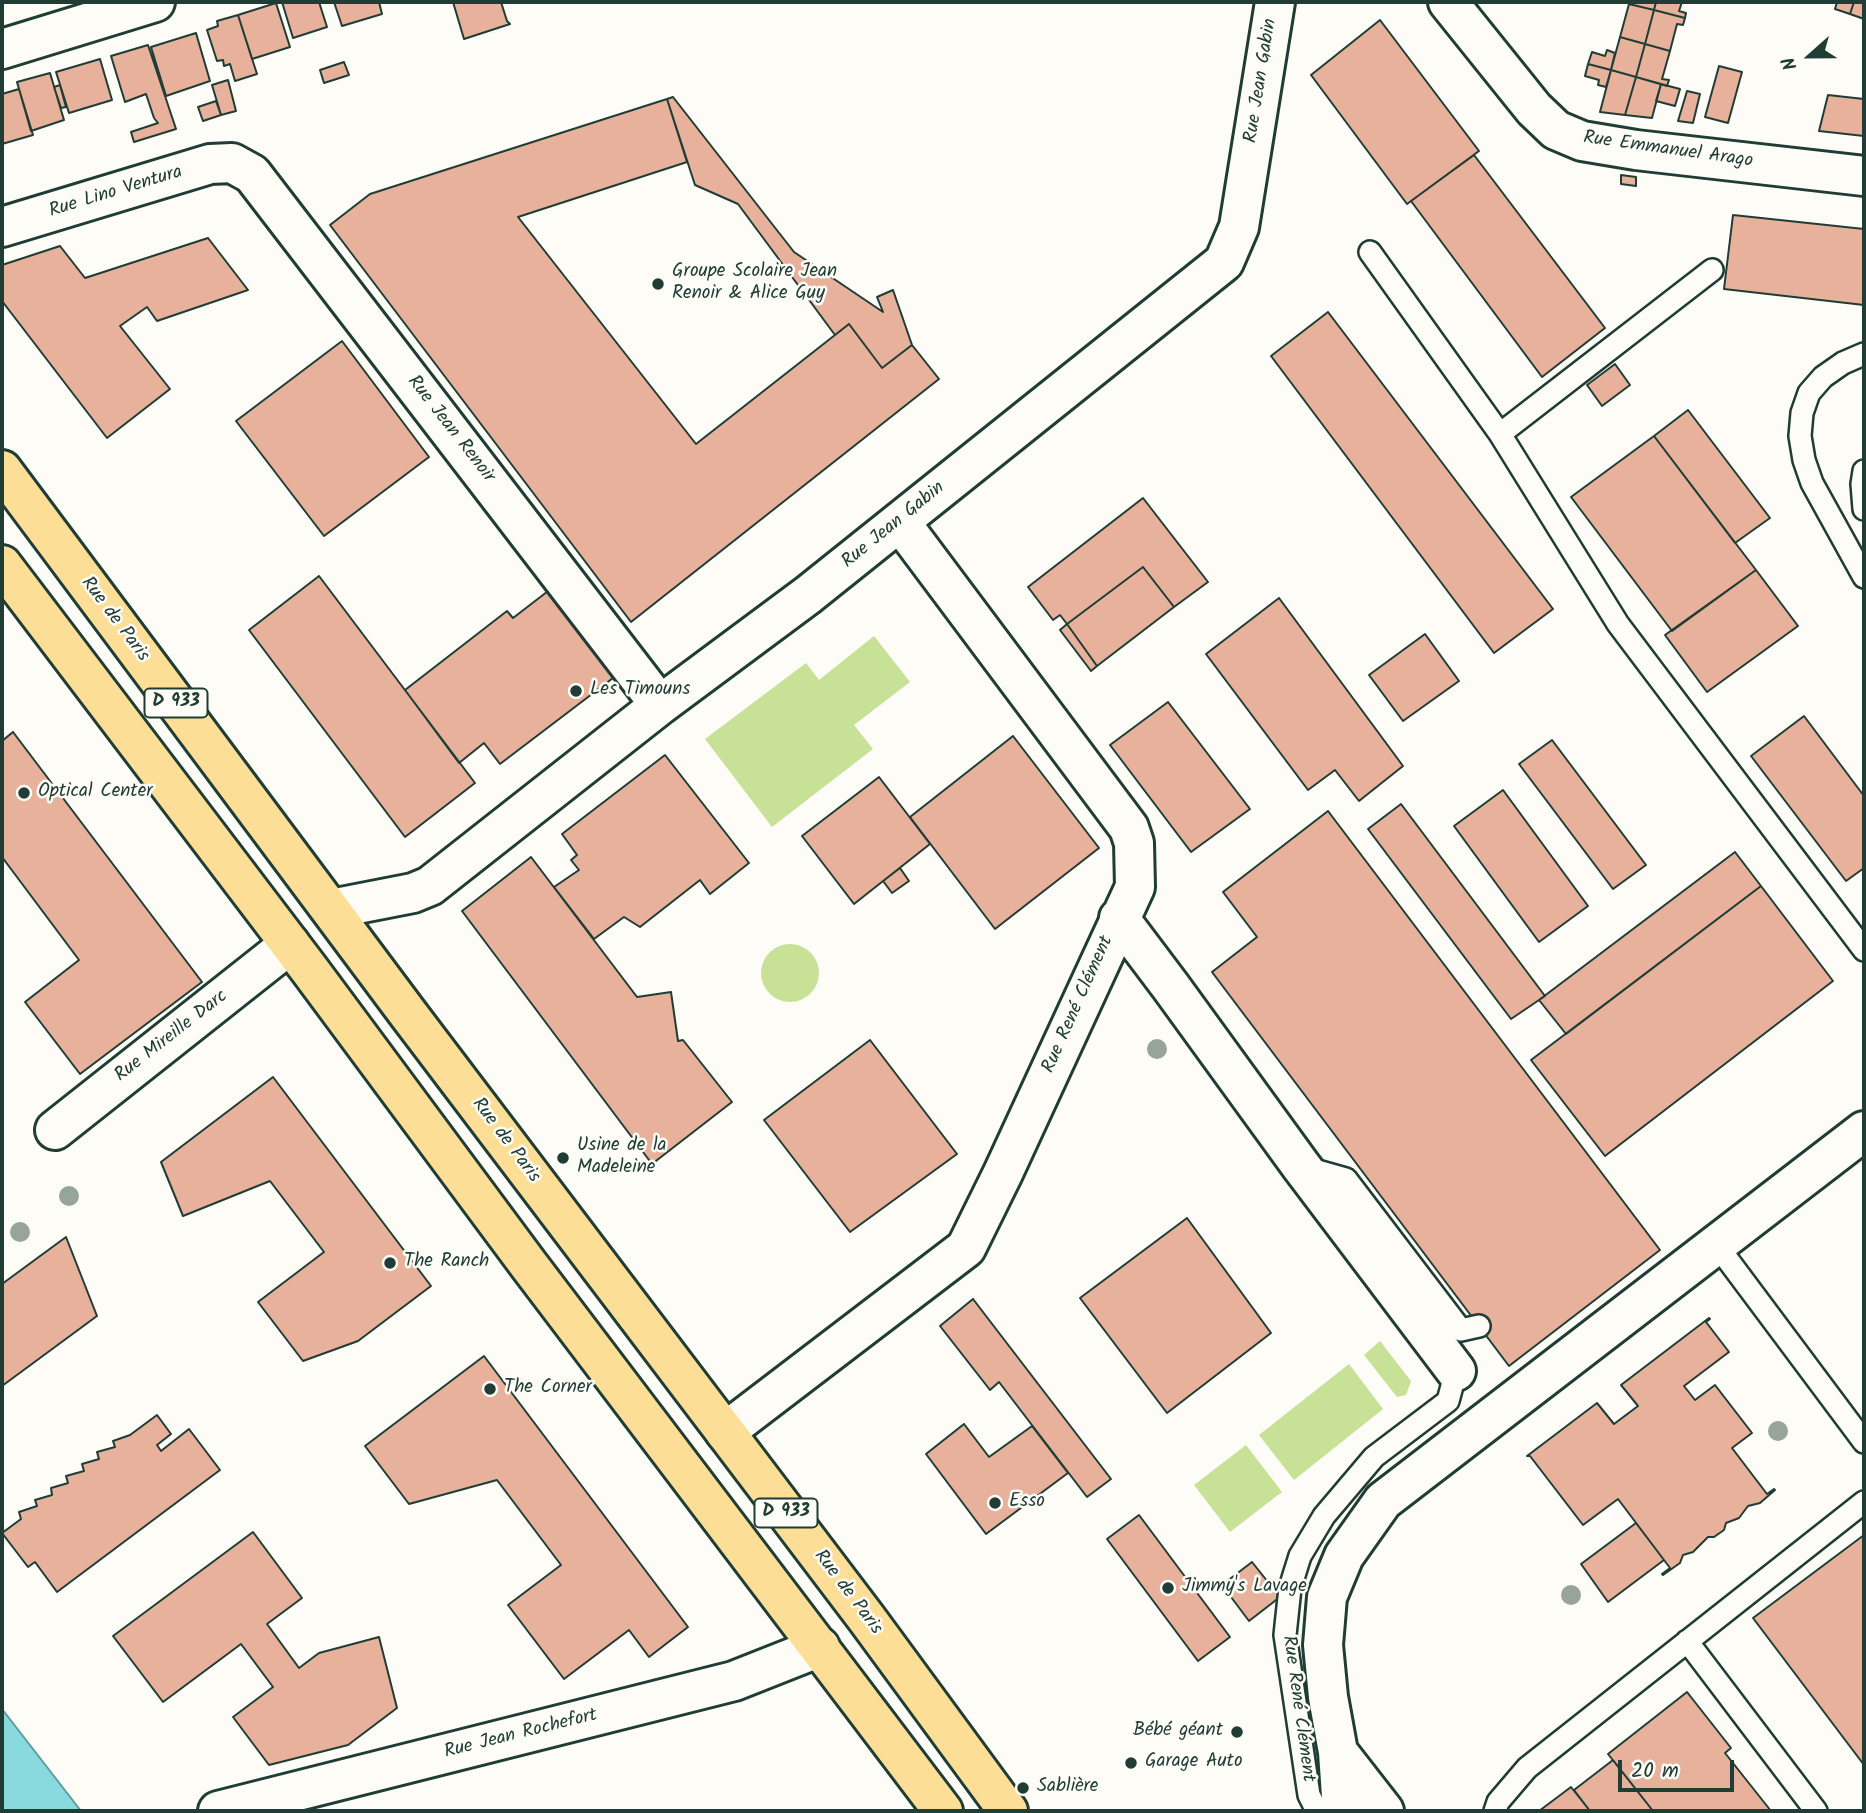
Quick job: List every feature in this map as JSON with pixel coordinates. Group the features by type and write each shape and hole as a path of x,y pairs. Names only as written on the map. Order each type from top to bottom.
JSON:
{"main road":[{"name":"Rue de Paris","path":"2,470 867,1619 1008,1811"},
{"name":"D 933","path":"2,565 943,1811"}],"street":[{"path":"2,49 155,2"},
{"name":"Rue Jean Gabin","path":"331,909 412,893 430,886 660,705 900,522 1224,262 1239,227 1275,2"},
{"name":"Rue Emmanuel Arago","path":"1448,2 1534,109 1556,130 1582,141 1636,150 1864,176"},
{"name":"Rue Lino Ventura","path":"2,227 210,164 232,163"},
{"name":"Rue Jean Renoir","path":"232,163 252,174 660,705"},
{"name":"Rue René Clément","path":"724,1432 966,1248 1135,887 1134,843 1129,828 900,522"},
{"name":"Rue René Clément","path":"1119,918 1456,1371"},
{"name":"Rue Mireille Darc","path":"55,1130 290,944"},
{"path":"1342,1811 1338,1752 1328,1697 1323,1645 1327,1597 1344,1556 1383,1501 1864,1131"},
{"name":"Rue Jean Rochefort","path":"218,1811 734,1681 820,1647"},
{"path":"1338,1752 1384,1811"}],"lane":[{"path":"1370,252 1500,434 1618,624 1864,950"},
{"path":"1500,434 1712,270"},
{"path":"1864,354 1843,363 1823,377 1809,393 1802,413 1800,436 1812,483 1864,577"},
{"path":"1864,471 1864,509"},
{"path":"1301,1166 1346,1179 1461,1330 1479,1326"},
{"path":"1716,1244 1864,1442"},
{"name":"Rue René Clément","path":"1317,1811 1309,1795 1284,1635 1290,1588 1300,1556 1324,1516 1374,1457 1448,1401 1456,1371"},
{"path":"1495,1811 1498,1802 1527,1768 1864,1502"},
{"path":"1687,1642 1816,1811"}],"green space":[{"path":"874,636 910,682 854,725 873,749 772,827 705,739 806,663 819,680"},
{"path":"784,944 796,944 811,952 819,967 819,979 811,994 796,1002 784,1002 769,994 761,979 761,967 769,952"},
{"path":"1380,1341 1411,1381 1406,1395 1397,1397 1364,1355"},
{"path":"1349,1364 1383,1409 1294,1480 1259,1435"},
{"path":"1246,1445 1282,1492 1230,1532 1194,1485"}],"water":[{"path":"2,1709 81,1811 2,1811"}],"building":[{"path":"282,2 319,2 327,27 293,38"},
{"path":"334,2 379,2 382,14 342,26"},
{"path":"453,2 501,2 510,24 464,39"},
{"path":"1629,2 1656,2 1654,10"},
{"path":"1656,2 1682,2 1679,11 1686,13 1685,18 1654,10"},
{"path":"1837,2 1854,2 1850,14 1835,9"},
{"path":"1854,2 1864,2 1864,19 1850,14"},
{"path":"276,3 290,47 252,59 238,15"},
{"path":"1629,4 1654,10 1645,44 1620,37"},
{"path":"1654,10 1685,18 1683,25 1677,24 1670,51 1645,44"},
{"path":"238,15 257,74 235,81 230,64 224,66 223,60 217,61 207,30 218,26 217,21"},
{"path":"1380,20 1479,151 1407,204 1311,75"},
{"path":"196,33 210,81 166,96 151,47"},
{"path":"1620,37 1645,44 1636,77 1611,70"},
{"path":"1645,44 1670,51 1662,79 1669,80 1667,86 1636,77"},
{"path":"148,45 176,129 134,142 131,132 158,123 146,94 125,102 111,56"},
{"path":"1607,50 1615,53 1611,70 1588,64 1592,52 1605,56"},
{"path":"100,59 112,100 69,113 56,72"},
{"path":"344,62 349,75 324,83 320,70"},
{"path":"1588,64 1611,70 1606,87 1598,85 1599,80 1585,76"},
{"path":"1719,66 1742,72 1728,123 1705,117"},
{"path":"1611,70 1636,77 1625,115 1600,112"},
{"path":"50,73 64,120 31,131 17,82"},
{"path":"1636,77 1661,84 1652,118 1625,115"},
{"path":"228,80 236,111 221,115 212,85"},
{"path":"1661,84 1680,89 1675,106 1656,101"},
{"path":"60,85 66,107 61,108 54,87"},
{"path":"19,89 33,135 2,144 2,94"},
{"path":"1687,91 1700,94 1693,123 1678,121"},
{"path":"1828,95 1864,99 1864,136 1819,131"},
{"path":"673,97 794,252 883,312 877,297 893,290 912,345 882,368 849,324 835,335 738,204 695,185 667,99"},
{"path":"667,99 687,162 518,217 696,444 849,324 882,368 912,345 939,379 631,622 330,225 370,194"},
{"path":"216,101 221,115 203,121 198,107"},
{"path":"1474,155 1605,328 1542,377 1411,201"},
{"path":"1621,175 1636,177 1636,186 1621,184"},
{"path":"1733,215 1864,229 1864,305 1724,289"},
{"path":"208,238 248,290 157,321 147,307 120,326 170,389 107,438 2,301 2,265 60,246 85,278"},
{"path":"1328,312 1553,609 1494,653 1271,356"},
{"path":"342,341 429,457 324,536 236,421"},
{"path":"1615,364 1630,385 1602,406 1587,385"},
{"path":"1688,410 1770,518 1735,543 1654,436"},
{"path":"1654,436 1756,570 1672,631 1571,497"},
{"path":"1143,498 1208,582 1174,607 1143,567 1067,624 1060,615 1053,620 1028,587"},
{"path":"1143,567 1174,607 1097,666 1067,624"},
{"path":"1756,570 1798,626 1707,692 1665,635"},
{"path":"319,576 475,783 405,837 249,630"},
{"path":"552,588 617,675 500,764 484,743 459,763 405,690 507,611 513,618"},
{"path":"1279,598 1403,766 1359,801 1335,770 1308,790 1206,654"},
{"path":"1067,624 1097,666 1091,671 1060,630"},
{"path":"1425,634 1459,681 1403,721 1369,675"},
{"path":"1168,702 1250,809 1191,852 1110,745"},
{"path":"1804,716 1864,796 1864,868 1846,881 1751,756"},
{"path":"13,732 202,982 80,1074 25,1002 79,960 2,857 2,741"},
{"path":"1013,736 1099,848 995,929 910,817"},
{"path":"1552,740 1646,865 1613,889 1519,764"},
{"path":"665,755 749,863 710,894 700,880 640,927 624,917 594,939 554,887 579,870 571,860 577,855 562,834"},
{"path":"879,777 930,844 854,904 802,836"},
{"path":"1503,790 1588,906 1539,942 1454,826"},
{"path":"1401,804 1545,996 1511,1019 1368,829"},
{"path":"1328,811 1660,1250 1509,1366 1212,972 1257,937 1223,892"},
{"path":"1735,852 1761,886 1566,1034 1539,1000"},
{"path":"531,857 637,997 671,992 678,1041 683,1040 732,1102 652,1164 462,911"},
{"path":"900,868 909,881 892,893 883,881"},
{"path":"1761,886 1833,981 1605,1156 1531,1060"},
{"path":"870,1040 957,1154 850,1232 764,1120"},
{"path":"273,1077 431,1286 358,1341 303,1361 258,1302 324,1252 270,1181 183,1216 161,1162"},
{"path":"1187,1218 1271,1333 1167,1413 1080,1298"},
{"path":"66,1237 97,1316 2,1386 2,1284"},
{"path":"973,1299 1111,1479 1087,1497 999,1382 990,1390 940,1326"},
{"path":"1709,1318 1706,1322 1729,1352 1684,1386 1695,1400 1715,1385 1752,1433 1732,1448 1767,1494 1775,1490 1760,1503 1748,1506 1739,1518 1726,1523 1724,1530 1714,1537 1708,1537 1693,1552 1683,1555 1680,1563 1663,1575 1670,1568 1618,1499 1583,1525 1530,1456 1527,1456 1597,1403 1614,1424 1638,1406 1621,1385"},
{"path":"484,1356 688,1627 649,1657 629,1630 564,1679 508,1605 561,1565 497,1480 409,1504 365,1446"},
{"path":"157,1415 171,1434 157,1445 161,1451 189,1429 220,1470 57,1592 35,1562 28,1567 2,1533 21,1519 19,1512 37,1506 35,1500 52,1495 51,1488 68,1483 66,1476 84,1471 82,1464 99,1459 97,1452 115,1447 113,1441 130,1435"},
{"name":"Esso","path":"964,1424 989,1457 1032,1426 1068,1473 986,1534 926,1454"},
{"name":"Jimmy's Lavage","path":"1139,1515 1230,1637 1198,1661 1107,1539"},
{"path":"1636,1523 1664,1560 1608,1602 1581,1564"},
{"path":"253,1532 302,1598 267,1624 299,1668 319,1653 379,1637 397,1708 348,1745 269,1765 233,1717 273,1687 241,1644 163,1702 113,1636"},
{"path":"1864,1535 1864,1765 1753,1618"},
{"name":"Jimmy's Lavage","path":"1252,1562 1280,1597 1249,1621 1222,1585"},
{"path":"1687,1692 1731,1748 1725,1753 1771,1811 1653,1811 1608,1754"},
{"path":"1613,1760 1653,1811 1590,1811 1574,1790"},
{"path":"1571,1787 1590,1811 1539,1811"}],"place":[{"name":"Groupe Scolaire Jean Renoir & Alice Guy","path":"658,284"},
{"name":"Les Timouns","path":"576,691"},
{"name":"Optical Center","path":"24,793"},
{"name":"Usine de la Madeleine","path":"563,1158"},
{"name":"The Ranch","path":"390,1263"},
{"name":"The Corner","path":"490,1389"},
{"name":"Esso","path":"995,1503"},
{"name":"Jimmy's Lavage","path":"1168,1588"},
{"name":"Bébé géant","path":"1237,1732"},
{"name":"Garage Auto","path":"1131,1763"},
{"name":"Sablière","path":"1023,1788"}]}
